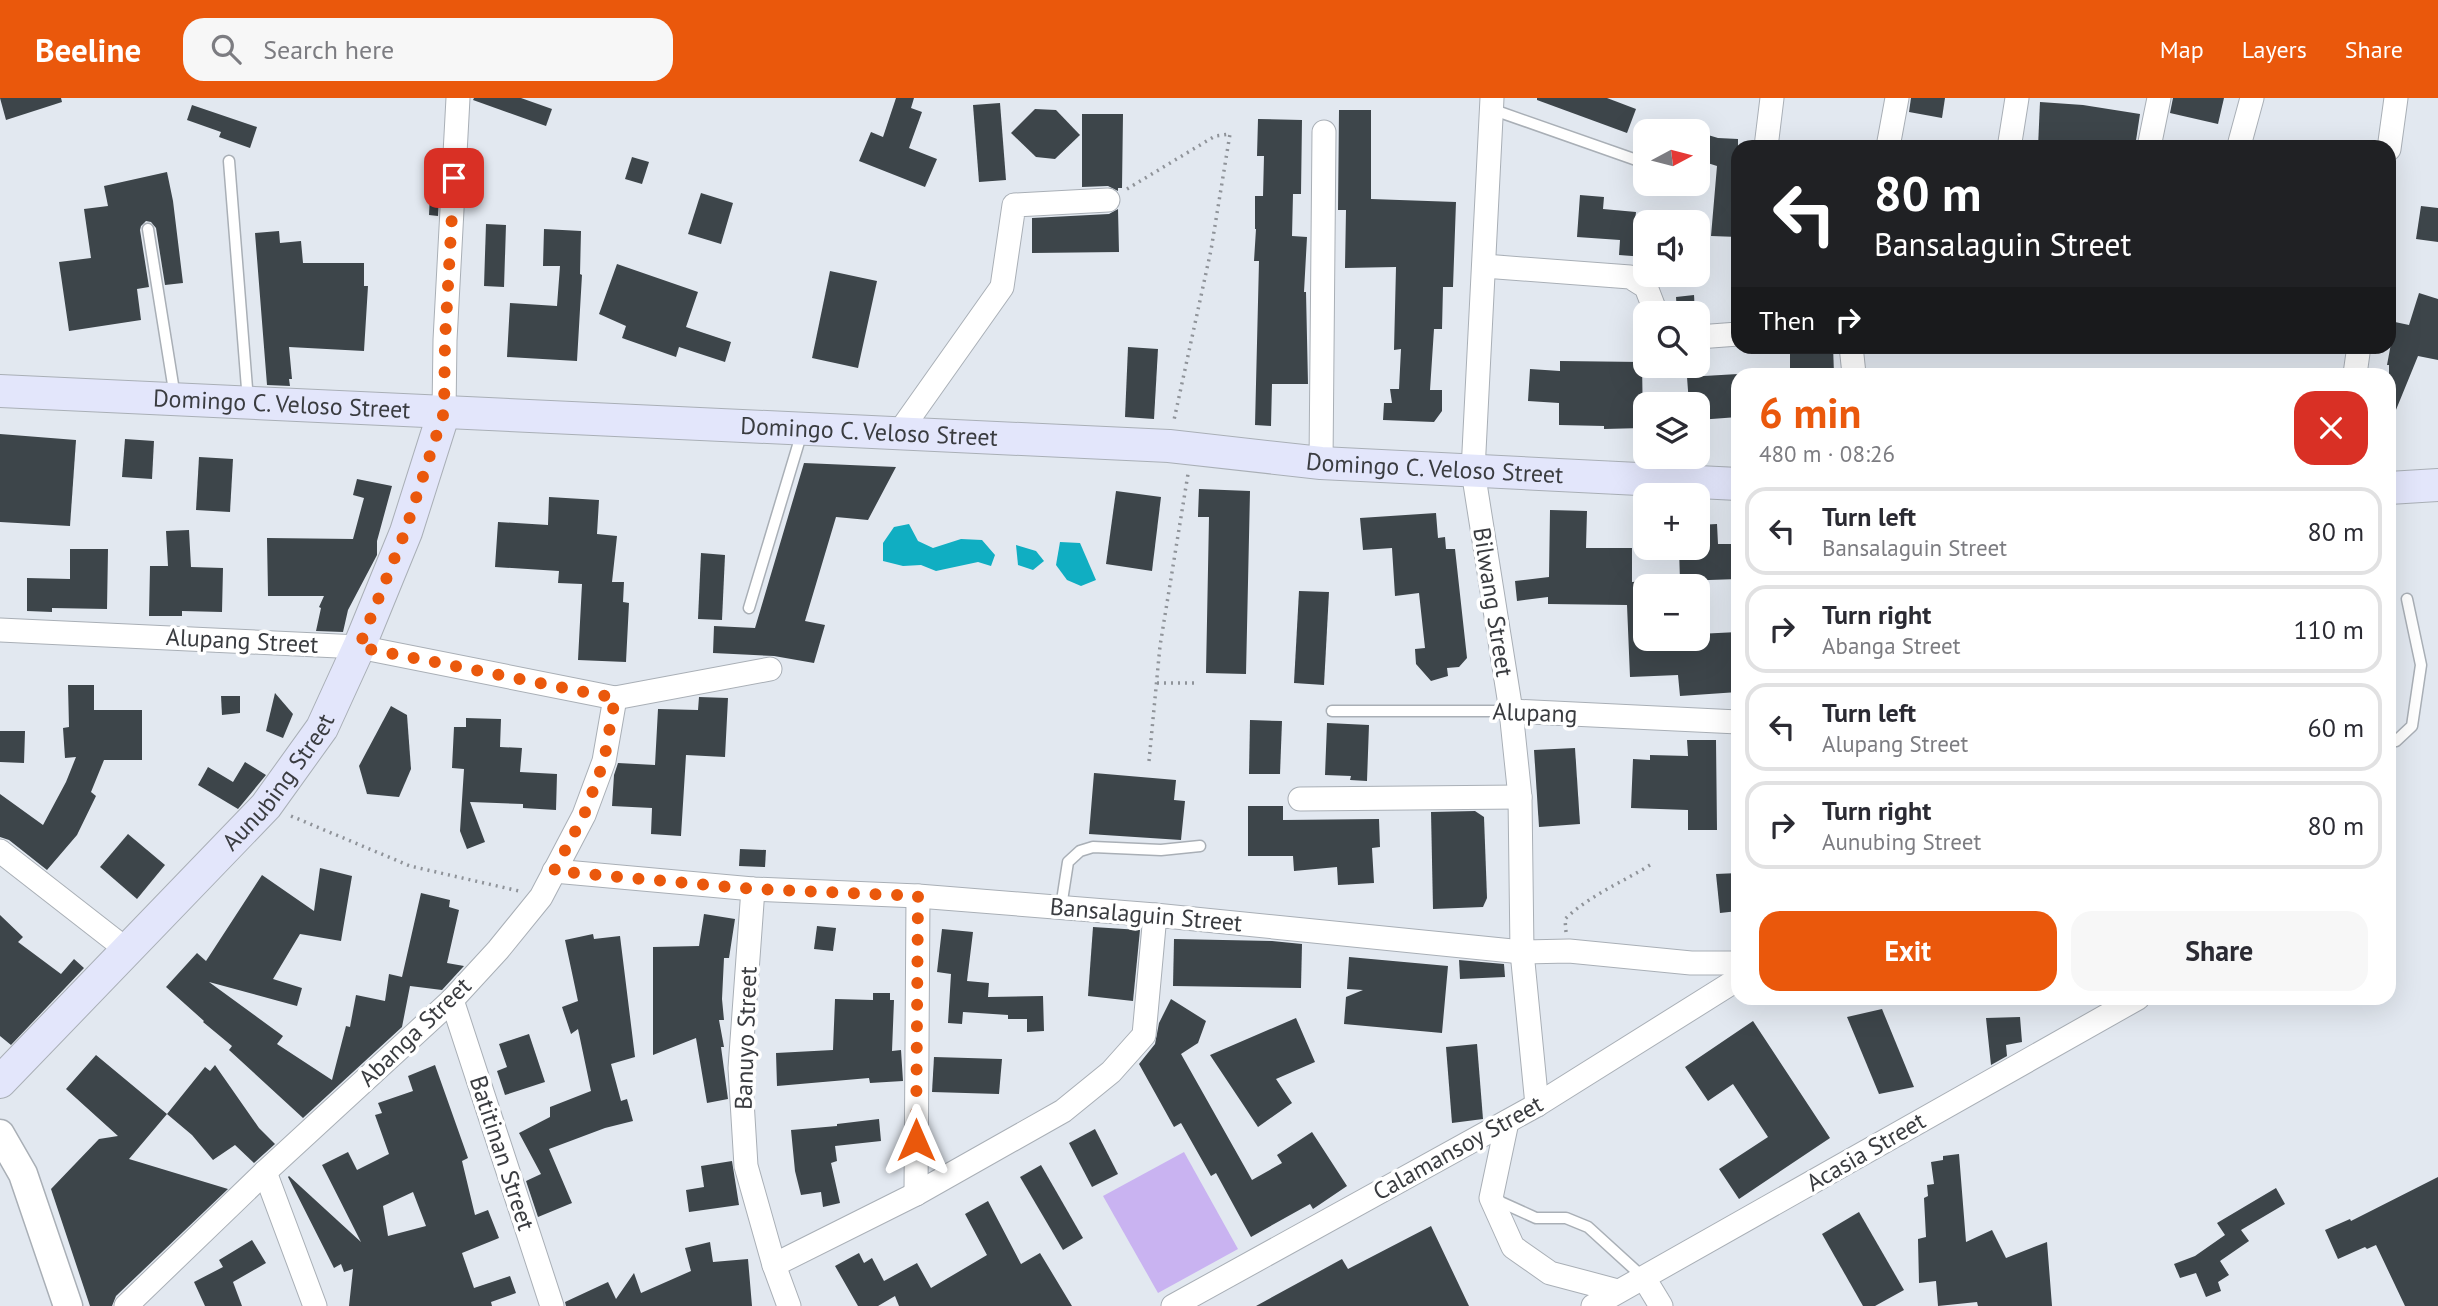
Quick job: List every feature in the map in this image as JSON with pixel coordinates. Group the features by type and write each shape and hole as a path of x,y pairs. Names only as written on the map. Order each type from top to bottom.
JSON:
{"main road":[{"name":"Domingo C. Veloso Street","path":"0,391 1181,447 1321,463 1731,484"},
{"name":"Aunubing Street","path":"0,1082 266,806 322,728 359,647 405,532 444,412"},
{"path":"2396,488 2438,485"}],"street":[{"path":"444,412 445,340 458,98"},
{"path":"1767,140 1772,98"},
{"path":"1889,140 1897,98"},
{"path":"2010,140 2017,98"},
{"path":"2150,140 2159,98"},
{"path":"2241,140 2252,98"},
{"path":"2390,140 2396,98"},
{"name":"Bilwang Street","path":"1491,104 1473,471 1511,711 1520,797 1522,952 1537,1105"},
{"path":"1321,463 1324,132"},
{"path":"898,434 1002,287 1014,205 1108,200"},
{"path":"1484,266 1630,277 1646,287 1651,301"},
{"path":"1710,336 1731,335"},
{"name":"Alupang Street","path":"0,630 359,647 615,698 769,669"},
{"name":"Abanga Street","path":"126,1306 265,1172 452,1000 498,950 541,897 584,815 604,761 615,698"},
{"name":"Alupang","path":"1511,711 1731,722"},
{"path":"1300,799 1520,797"},
{"path":"0,850 127,950"},
{"name":"Bansalaguin Street","path":"554,871 753,889 918,896 1061,907 1522,952 1569,951 1690,963 1731,963"},
{"name":"Banuyo Street","path":"753,889 740,1068 746,1166 774,1265 789,1306"},
{"path":"916,1194 918,896"},
{"path":"774,1265 916,1194 1063,1111 1111,1072 1144,1035 1155,915"},
{"name":"Calamansoy Street","path":"1173,1306 1537,1105 1731,983"},
{"name":"Batitinan Street","path":"452,1000 552,1306"},
{"name":"Acasia Street","path":"1593,1306 2120,1005"},
{"path":"1507,1122 1491,1198 1513,1247 1550,1273 1618,1291"},
{"path":"0,1134 23,1174 68,1306"},
{"path":"265,1172 315,1306"},
{"path":"1644,1278 1661,1306"}],"lane":[{"path":"1491,104 1633,158"},
{"path":"229,161 248,404"},
{"path":"148,229 175,400"},
{"path":"749,608 803,429"},
{"path":"2396,741 2412,726 2421,665 2407,599"},
{"name":"Alupang","path":"1332,711 1511,711"},
{"path":"1061,907 1068,862 1080,851 1093,847 1161,850 1200,846"},
{"path":"1491,1198 1536,1218 1566,1218 1588,1227 1644,1278"}],"path":[{"path":"1108,200 1215,136 1230,134 1181,447 1149,761"},
{"path":"1157,683 1197,683"},
{"path":"266,806 410,866 541,897"},
{"path":"1569,951 1565,919 1605,889 1623,882 1650,865"}],"shaded area":[{"path":"1184,1152 1238,1249 1158,1293 1103,1196"}],"water":[{"path":"909,524 918,541 933,548 961,539 982,540 995,555 991,566 978,562 936,571 921,565 903,566 883,561 883,543 894,527"},
{"path":"1060,542 1080,543 1096,580 1081,586 1067,580 1056,565"},
{"path":"1016,545 1036,551 1044,561 1033,570 1018,565"}],"building":[{"path":"0,98 61,98 62,102 6,120"},
{"path":"521,98 552,109 546,126 473,100"},
{"path":"896,98 914,98 911,108 922,112 909,148 937,159 925,187 859,161 871,132 883,137"},
{"path":"1537,98 1607,98 1636,109 1627,133"},
{"path":"1911,98 1945,98 1942,118 1909,112"},
{"path":"2173,98 2224,98 2218,124 2170,113"},
{"path":"2040,102 2083,105 2140,114 2136,140 2038,140"},
{"path":"1000,103 1006,180 979,182 973,105"},
{"path":"192,105 257,127 250,148 219,137 221,132 187,120"},
{"path":"1035,109 1056,110 1080,135 1055,159 1036,157 1011,133"},
{"path":"1339,110 1371,110 1371,199 1456,202 1453,287 1443,287 1442,329 1434,329 1430,390 1442,390 1442,411 1434,422 1383,420 1384,403 1392,403 1390,389 1399,389 1401,349 1394,350 1396,267 1345,268 1346,210 1338,210"},
{"path":"1082,114 1123,114 1122,188 1118,188 1118,191 1108,186 1082,187"},
{"path":"1258,119 1302,120 1301,194 1293,194 1292,236 1307,237 1304,292 1308,384 1272,384 1271,426 1255,425 1259,261 1254,261 1255,196 1263,196 1264,156 1257,156"},
{"path":"1710,136 1738,139 1731,140 1731,237 1711,236 1717,166 1710,164"},
{"path":"632,157 649,162 642,184 625,179"},
{"path":"167,172 183,283 165,285 156,228 146,221 140,230 149,287 137,289 141,320 69,331 59,262 91,258 84,209 108,206 104,186"},
{"path":"431,175 440,176 438,216 429,215"},
{"path":"701,193 733,203 721,244 688,234"},
{"path":"1580,195 1604,197 1603,209 1633,212 1633,256 1619,255 1620,240 1577,237"},
{"path":"2421,206 2438,208 2438,242 2416,239"},
{"path":"1118,209 1119,252 1032,253 1032,218 1109,214"},
{"path":"486,224 506,225 504,287 484,286"},
{"path":"544,229 581,231 582,275 577,361 507,357 510,303 557,306 560,266 543,266"},
{"path":"279,231 280,243 301,241 303,263 364,263 364,286 368,286 364,351 289,347 292,379 289,379 290,386 267,385 255,233"},
{"path":"617,264 698,292 686,327 731,342 725,362 679,347 676,357 622,338 626,326 599,314"},
{"path":"830,271 877,281 858,368 812,358"},
{"path":"2419,293 2438,299 2438,360 2418,356 2396,410 2396,368 2389,368 2387,365 2389,354 2396,354 2396,322 2409,325"},
{"path":"1694,295 1694,301 1676,301 1676,297"},
{"path":"1128,347 1158,349 1154,419 1125,417"},
{"path":"1790,354 1833,354 1834,368 1790,368"},
{"path":"1560,361 1633,362 1633,378 1642,378 1642,392 1633,392 1633,428 1559,425 1559,403 1528,401 1530,369 1560,371"},
{"path":"1731,374 1731,418 1710,419 1710,392 1688,392 1687,378"},
{"path":"0,434 76,440 70,526 0,522"},
{"path":"125,439 154,441 152,479 122,477"},
{"path":"199,457 233,459 230,512 196,510"},
{"path":"804,463 896,467 868,520 836,517 805,621 825,625 814,663 774,656 713,653 714,626 755,628"},
{"path":"357,479 392,486 377,541 377,555 348,610 343,632 316,631 321,608 319,607 324,596 268,596 267,538 353,539 364,498 353,495"},
{"path":"1199,489 1250,491 1246,674 1206,673 1209,517 1198,517"},
{"path":"1116,491 1161,497 1152,571 1106,564"},
{"path":"549,497 599,500 597,534 617,536 612,582 624,582 623,602 629,603 626,662 578,660 582,584 558,583 559,571 495,567 498,522 548,525"},
{"path":"1550,510 1587,511 1586,548 1632,548 1633,651 1710,651 1710,633 1731,632 1731,692 1680,696 1678,675 1630,677 1627,605 1548,604 1548,597 1517,601 1515,581 1549,577"},
{"path":"1436,513 1438,538 1445,537 1446,549 1455,549 1467,658 1459,667 1447,668 1448,676 1431,681 1416,664 1415,649 1425,648 1419,593 1395,596 1392,548 1363,550 1360,518"},
{"path":"1710,524 1717,524 1718,544 1731,544 1731,579 1710,580 1710,574 1680,574 1679,560 1710,560"},
{"path":"189,530 191,567 223,568 222,612 182,611 182,616 149,616 150,566 168,566 166,531"},
{"path":"70,549 108,549 107,609 52,608 52,612 27,611 27,578 70,579"},
{"path":"701,553 725,555 722,620 698,619"},
{"path":"1299,591 1329,592 1324,685 1294,683"},
{"path":"68,685 94,685 94,710 142,710 142,760 104,760 91,792 96,796 77,835 47,870 9,840 0,837 0,794 43,825 76,757 65,758 63,728 69,727"},
{"path":"275,693 293,714 283,738 266,731"},
{"path":"221,696 240,696 240,713 222,715"},
{"path":"699,697 728,698 725,757 686,755 681,836 651,834 652,808 612,806 614,775 618,763 655,765 658,709 698,710"},
{"path":"391,706 407,715 411,769 399,797 367,794 359,766"},
{"path":"466,718 501,719 500,747 522,748 520,772 557,774 556,810 523,808 523,804 470,802 485,842 467,849 460,831 464,769 452,768 454,727 466,727"},
{"path":"1250,720 1282,721 1280,774 1249,774"},
{"path":"1327,723 1369,725 1367,781 1350,780 1351,776 1325,775"},
{"path":"0,731 25,731 24,763 0,762"},
{"path":"1687,740 1716,740 1717,830 1688,830 1688,810 1631,808 1633,759 1650,760 1650,755 1688,756"},
{"path":"1575,748 1580,824 1539,827 1534,750"},
{"path":"245,762 266,775 238,809 198,785 208,767 233,782"},
{"path":"1094,773 1176,780 1174,800 1185,801 1181,840 1089,834"},
{"path":"1248,806 1283,806 1283,820 1379,819 1380,847 1372,848 1374,883 1338,885 1337,867 1294,871 1293,856 1248,856"},
{"path":"1475,811 1484,817 1487,898 1483,907 1433,909 1431,812"},
{"path":"128,834 165,865 137,899 100,867"},
{"path":"740,849 766,850 765,867 739,866"},
{"path":"320,868 352,876 341,941 300,934 273,979 302,988 297,1006 209,982 283,1036 277,1044 332,1080 346,1026 350,1027 356,995 385,1001 389,974 402,977 421,893 450,900 449,907 459,910 447,963 464,966 442,990 410,986 402,1027 303,1118 229,1050 232,1046 166,987 197,953 206,961 262,875 314,911"},
{"path":"1731,873 1731,912 1720,913 1716,874"},
{"path":"704,914 735,919 729,958 724,958 724,1020 719,1020 728,1099 707,1103 696,1038 653,1055 653,947 699,946"},
{"path":"0,915 23,937 18,942 61,974 74,959 84,968 11,1045 0,1036"},
{"path":"817,926 836,928 833,951 814,949"},
{"path":"1093,927 1140,930 1133,1001 1088,996"},
{"path":"942,929 973,932 967,981 989,983 988,997 1043,996 1044,1031 1027,1032 1027,1019 1008,1019 1008,1015 963,1012 962,1024 948,1023 951,974 937,972"},
{"path":"593,934 594,939 620,936 635,1057 611,1064 621,1101 627,1099 633,1121 605,1128 549,1149 572,1203 538,1217 526,1181 541,1174 519,1133 550,1117 550,1107 591,1091 578,1029 571,1034 562,1007 578,1001 565,940"},
{"path":"1174,939 1302,944 1301,988 1173,986"},
{"path":"1349,957 1448,966 1442,1033 1344,1024 1346,997 1363,990 1347,989"},
{"path":"1459,960 1504,964 1505,977 1460,979"},
{"path":"873,993 890,993 890,1000 894,1000 892,1051 901,1050 903,1081 870,1083 869,1078 777,1086 776,1053 833,1050 835,999 873,1000"},
{"path":"1171,999 1206,1021 1198,1043 1181,1054 1252,1180 1282,1163 1277,1155 1312,1132 1347,1186 1313,1209 1310,1204 1251,1237 1216,1173 1211,1176 1181,1123 1174,1127 1139,1064 1155,1044 1159,1023"},
{"path":"1882,1009 1914,1087 1879,1094 1847,1017"},
{"path":"2020,1017 2022,1042 2006,1045 2007,1056 1991,1065 1986,1018"},
{"path":"1296,1018 1315,1062 1276,1079 1292,1103 1258,1127 1210,1055"},
{"path":"1753,1021 1830,1138 1739,1199 1719,1169 1768,1137 1733,1084 1708,1101 1685,1067"},
{"path":"529,1034 545,1082 505,1095 497,1071 507,1067 499,1044"},
{"path":"1477,1044 1483,1119 1452,1123 1446,1047"},
{"path":"96,1055 167,1114 129,1159 228,1189 116,1296 112,1306 90,1306 51,1189 99,1139 118,1136 66,1089"},
{"path":"934,1057 1002,1059 999,1094 932,1092"},
{"path":"215,1065 259,1128 275,1144 254,1163 235,1145 213,1160 192,1135 167,1114 205,1067 210,1071"},
{"path":"435,1065 468,1158 462,1161 475,1215 488,1210 499,1238 462,1253 474,1288 510,1276 516,1293 491,1302 492,1306 349,1306 353,1269 344,1272 341,1264 334,1268 288,1177 361,1242 322,1165 348,1152 357,1170 389,1154 375,1115 382,1113 378,1103 413,1091 408,1076","holes":["413,1192 426,1226 388,1236 383,1206"]},
{"path":"879,1119 881,1141 835,1146 837,1161 831,1163 840,1203 823,1207 821,1192 801,1195 795,1171 791,1130"},
{"path":"1095,1129 1118,1174 1092,1187 1069,1143"},
{"path":"1959,1154 1966,1242 1992,1230 2006,1258 2047,1242 2052,1306 1978,1306 1977,1302 1938,1306 1936,1281 1919,1283 1918,1239 1926,1237 1924,1198 1928,1196 1927,1185 1934,1184 1931,1162 1943,1160 1943,1156"},
{"path":"732,1161 739,1205 689,1212 686,1190 704,1187 701,1166"},
{"path":"1041,1165 1083,1238 1063,1250 1020,1177"},
{"path":"2438,1177 2438,1306 2405,1306 2376,1245 2338,1259 2325,1230 2350,1219 2351,1221"},
{"path":"2276,1188 2285,1204 2241,1230 2249,1241 2220,1261 2229,1275 2218,1282 2221,1291 2206,1297 2196,1273 2180,1278 2174,1264 2195,1256 2225,1235 2217,1223"},
{"path":"988,1201 1021,1264 1040,1253 1072,1306 899,1306 895,1296 878,1306 858,1306 835,1266 859,1253 864,1263 872,1258 884,1281 917,1263 931,1288 987,1255 965,1214"},
{"path":"1859,1212 1904,1290 1875,1306 1863,1306 1822,1234"},
{"path":"1431,1226 1469,1306 1256,1306 1342,1259 1348,1269"},
{"path":"252,1240 266,1263 233,1282 242,1306 205,1306 194,1282 223,1267 219,1260"},
{"path":"710,1242 713,1262 748,1259 752,1306 566,1306 565,1302 608,1282 616,1299 634,1273 641,1293 691,1271 685,1248"}],"route":[{"path":"454,178 444,412 405,532 359,647 615,698 604,761 584,815 554,871 753,889 918,896 916,1140"}]}
